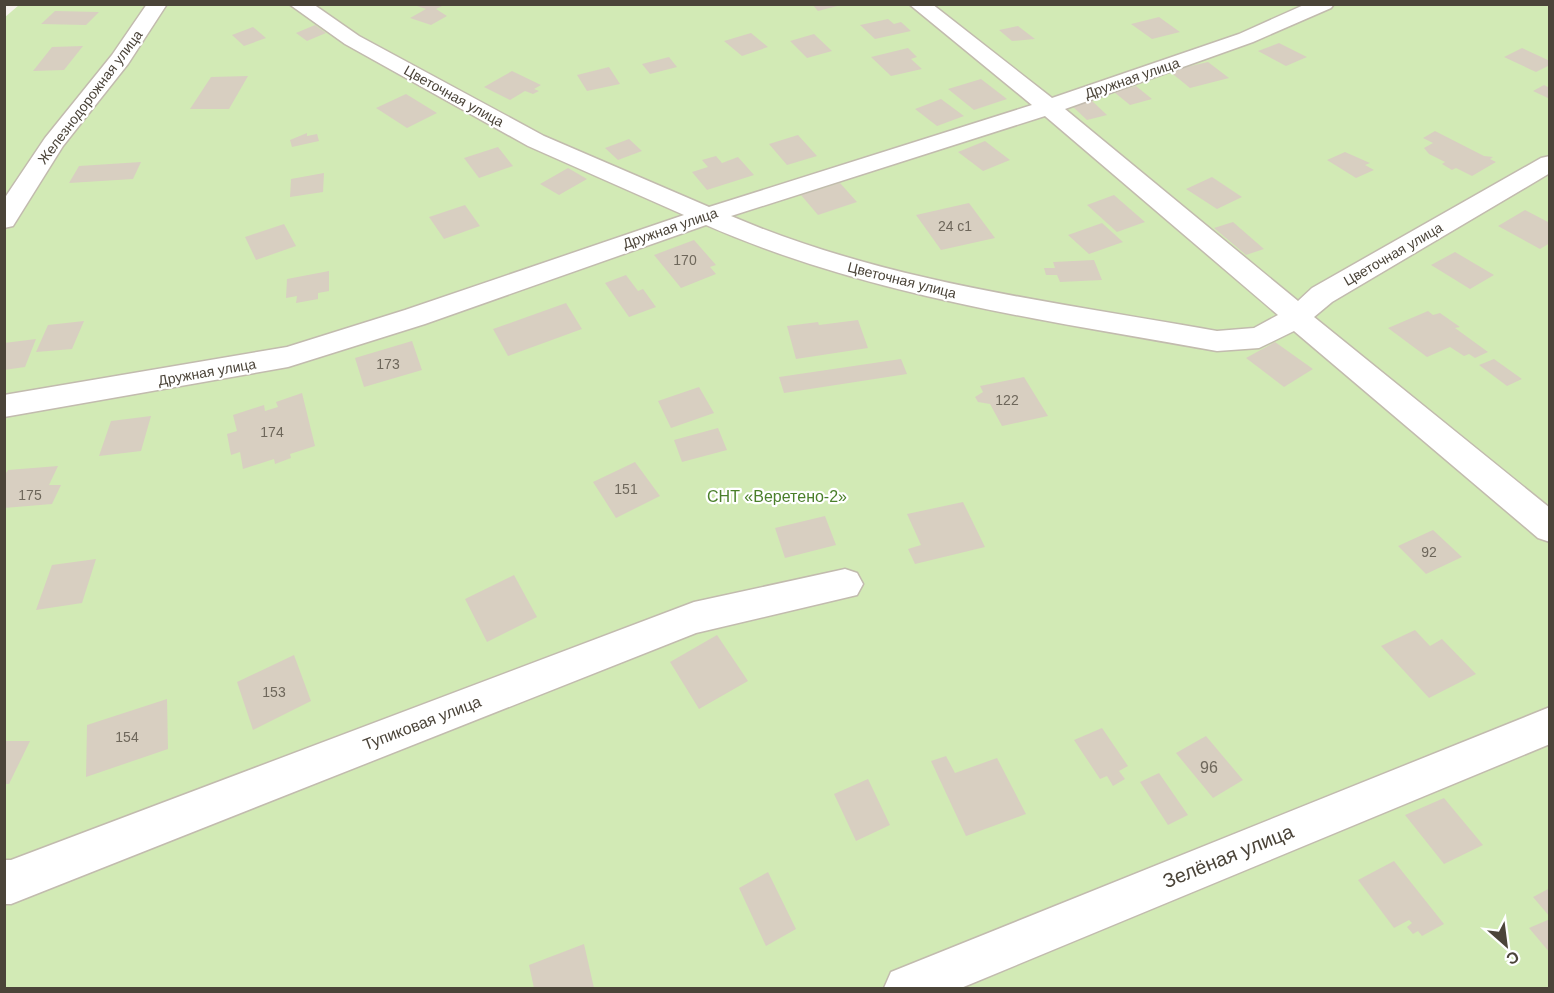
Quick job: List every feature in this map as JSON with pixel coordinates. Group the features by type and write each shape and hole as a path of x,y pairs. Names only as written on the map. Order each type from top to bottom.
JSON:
{"street":[{"name":"Железнодорожная улица","path":"4,220 53,143 120,59 157,4"},
{"name":"Цветочная улица","path":"299,4 352,40 536,141 775,245 932,290 1217,341 1260,338 1297,317 1322,295 1550,163"},
{"path":"919,4 1049,107 1272,292 1319,339 1550,528"},
{"name":"Дружная улица","path":"4,406 288,357 415,317 706,216 1049,107 1246,38 1324,4"},
{"name":"Тупиковая улица","path":"4,882 11,882 694,618 845,584"},
{"name":"Зелёная улица","path":"907,988 1550,725"}],"green space":[{"name":"СНТ «Веретено-2»","path":"19,5 1549,5 1549,988 5,988 4,18"}],"building":[{"path":"812,4 841,4 841,5 818,11"},
{"path":"417,6 442,6 436,9 447,16 431,25 410,18 426,9"},
{"path":"55,11 99,12 86,25 41,24"},
{"path":"1159,17 1180,32 1152,39 1131,24"},
{"path":"888,19 894,24 901,22 911,31 875,39 860,25"},
{"path":"315,25 326,33 307,41 296,33"},
{"path":"1018,26 1035,39 1012,41 999,30"},
{"path":"253,27 266,38 244,46 232,35"},
{"path":"751,33 768,47 742,56 724,41"},
{"path":"814,34 832,51 807,58 790,41"},
{"path":"1279,43 1307,57 1286,66 1258,51"},
{"path":"83,46 64,70 33,71 52,47"},
{"path":"908,48 917,57 911,59 922,69 891,76 871,57"},
{"path":"1522,48 1550,61 1550,65 1536,72 1504,57"},
{"path":"669,57 677,67 650,74 642,64"},
{"path":"1208,62 1229,78 1190,88 1169,71"},
{"path":"609,67 620,84 587,91 577,75"},
{"path":"512,71 541,85 534,89 539,91 533,94 525,91 510,100 484,87"},
{"path":"248,76 229,109 190,109 211,77"},
{"path":"981,79 1007,99 974,110 948,89"},
{"path":"1544,85 1550,88 1550,99 1533,91"},
{"path":"1136,86 1152,99 1130,105 1114,92"},
{"path":"406,94 437,113 407,128 376,108"},
{"path":"941,99 964,116 937,126 915,109"},
{"path":"1091,100 1107,115 1087,120 1071,105"},
{"path":"1435,131 1484,156 1493,157 1490,159 1496,162 1472,176 1456,168 1452,170 1442,164 1445,162 1429,154 1424,148 1433,143 1423,138"},
{"path":"307,133 307,136 317,134 319,141 292,147 290,140"},
{"path":"798,135 817,156 787,165 769,144"},
{"path":"629,139 642,151 618,160 605,148"},
{"path":"985,141 1010,160 983,171 958,152"},
{"path":"498,147 513,166 479,178 464,158"},
{"path":"1345,152 1370,163 1365,165 1374,170 1356,178 1327,160"},
{"path":"716,156 722,163 738,157 754,175 707,190 692,172 708,167 702,160"},
{"path":"141,162 133,179 69,183 79,166"},
{"path":"568,168 587,179 559,195 540,184"},
{"path":"324,173 323,192 290,197 291,179"},
{"path":"1212,177 1242,197 1217,209 1186,189"},
{"path":"840,183 857,202 818,215 801,195"},
{"path":"1114,195 1145,222 1117,232 1087,205"},
{"path":"969,203 995,238 941,250 916,215"},
{"path":"465,205 480,226 444,239 429,217"},
{"path":"1525,210 1550,223 1550,243 1540,249 1498,226"},
{"path":"1233,222 1264,249 1246,255 1214,228"},
{"path":"1102,223 1123,242 1089,254 1068,235"},
{"path":"284,224 296,246 256,260 245,237"},
{"path":"694,240 716,265 710,267 716,274 681,288 654,255"},
{"path":"1455,252 1494,275 1470,289 1431,265"},
{"path":"1094,260 1102,280 1060,282 1057,275 1046,275 1044,268 1055,268 1053,262"},
{"path":"329,271 329,291 318,293 318,299 296,303 297,296 286,298 287,279"},
{"path":"626,275 638,291 643,289 656,307 629,317 605,283"},
{"path":"566,303 582,329 508,356 493,329"},
{"path":"1428,311 1433,315 1440,313 1460,327 1455,328 1488,352 1475,358 1469,354 1464,356 1450,347 1427,357 1388,328"},
{"path":"858,320 868,348 796,359 787,326"},
{"path":"84,321 72,349 36,352 48,325"},
{"path":"36,339 25,367 4,370 4,343"},
{"path":"412,341 422,370 364,387 355,358"},
{"path":"1275,342 1313,369 1284,387 1246,358"},
{"path":"901,359 907,374 784,393 779,377"},
{"path":"1494,359 1522,379 1507,386 1479,365"},
{"path":"1024,377 1048,416 1002,426 990,404 978,402 975,397 983,392 980,386"},
{"path":"699,387 714,413 671,428 658,401"},
{"path":"302,393 315,446 290,454 291,458 275,464 274,459 243,469 240,452 231,455 227,434 237,431 233,415 264,405 265,411 278,407 276,402"},
{"path":"151,416 141,451 99,456 111,421"},
{"path":"718,428 727,450 682,462 674,440"},
{"path":"635,462 660,496 616,518 593,482"},
{"path":"58,466 49,485 61,485 52,504 4,508 4,476 8,470"},
{"path":"963,502 985,547 915,564 908,549 921,545 907,514"},
{"path":"825,516 836,545 785,558 775,528"},
{"path":"1433,530 1462,557 1426,574 1398,546"},
{"path":"96,559 82,603 36,610 52,565"},
{"path":"514,575 537,617 487,642 465,599"},
{"path":"1415,630 1430,646 1442,639 1476,674 1429,698 1381,646"},
{"path":"717,635 748,681 699,709 670,662"},
{"path":"294,655 311,701 253,730 237,682"},
{"path":"167,699 168,749 86,777 87,725"},
{"path":"1102,728 1128,766 1119,771 1125,779 1113,786 1107,776 1100,779 1074,740"},
{"path":"1206,736 1243,780 1213,798 1176,753"},
{"path":"4,741 30,741 9,784 4,784"},
{"path":"946,756 955,773 997,758 1026,814 966,836 931,761"},
{"path":"1159,773 1188,815 1168,825 1140,782"},
{"path":"868,779 890,825 856,841 834,794"},
{"path":"1444,798 1483,845 1444,864 1405,815"},
{"path":"1394,861 1444,924 1422,936 1418,931 1413,934 1407,927 1412,923 1409,920 1394,928 1358,880"},
{"path":"768,872 796,929 766,946 739,888"},
{"path":"1550,888 1550,917 1533,897"},
{"path":"1550,919 1550,953 1529,928"},
{"path":"584,944 594,988 534,988 529,965"}]}
